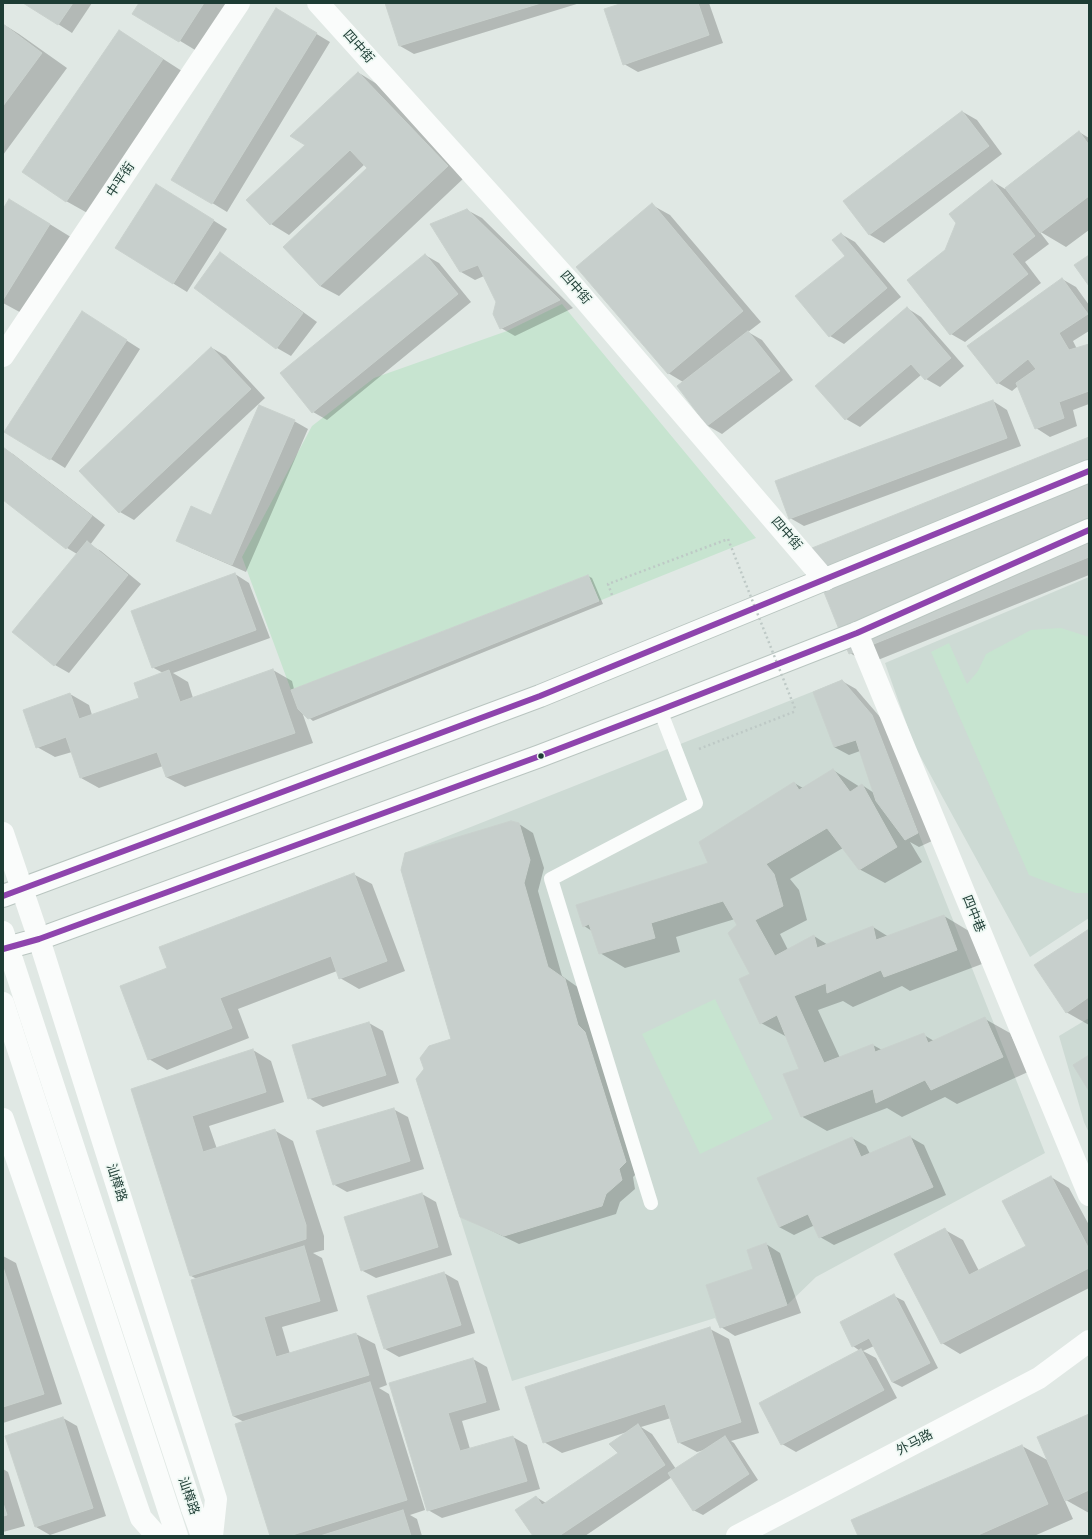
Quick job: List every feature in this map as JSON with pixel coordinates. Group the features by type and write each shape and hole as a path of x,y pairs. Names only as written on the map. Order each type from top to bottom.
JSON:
{"street":[{"name":"中平街","path":"3,356 239,3"},
{"name":"四中街","path":"318,3 568,280 825,580"},
{"path":"13,892 540,696 1089,471"},
{"path":"3,949 39,939 533,759 857,633 1089,530"},
{"name":"四中巷","path":"857,633 1089,1194"},
{"name":"汕樟路","path":"3,833 13,892 39,939 216,1499 212,1536"},
{"name":"汕樟路","path":"3,932 202,1536"},
{"name":"汕樟路","path":"3,1003 177,1536"},
{"path":"3,1119 141,1518 157,1536"},
{"name":"外马路","path":"737,1536 1039,1378 1089,1341"}],"lane":[{"path":"651,1203 551,879 696,803 660,710"}],"path":[{"path":"612,595 608,584 728,539 796,712 678,757"}],"shaded area":[{"path":"1089,577 1089,918 1030,957 914,745 885,663"},
{"path":"842,680 872,715 1045,1153 816,1277 787,1305 720,1328 715,1318 512,1381 416,1079 424,1069 420,1058 429,1046 451,1039 401,870 405,853"},
{"path":"1089,1018 1089,1133 1084,1122 1059,1036"}],"green space":[{"path":"562,304 756,538 599,601 588,575 291,690 242,557 312,426 374,378 507,331"},
{"path":"1061,628 1089,637 1089,893 1076,893 1029,875 931,652 949,643 967,684 978,671 986,654 1031,630"},
{"path":"715,999 773,1119 700,1154 642,1034"}],"building":[{"path":"23,3 73,3 58,25"},
{"path":"139,3 204,3 179,42 132,14"},
{"path":"385,3 541,3 399,46"},
{"path":"623,3 698,3 709,35 623,65 604,9"},
{"path":"276,8 317,33 212,204 171,180"},
{"path":"3,24 42,53 3,106"},
{"path":"119,30 163,59 66,202 22,172"},
{"path":"358,72 448,166 320,286 283,247 367,168 350,150 270,225 246,200 305,145 290,136"},
{"path":"962,111 989,146 869,235 843,201"},
{"path":"1079,131 1089,145 1089,196 1040,233 1005,188"},
{"path":"992,180 1035,236 1012,254 1028,274 950,335 907,280 945,250 956,223 949,214"},
{"path":"156,184 214,220 173,284 115,248"},
{"path":"9,199 50,224 3,300 3,209"},
{"path":"652,203 743,311 668,374 576,267"},
{"path":"467,209 560,300 500,329 493,314 496,302 478,265 460,272 430,224"},
{"path":"841,233 887,288 829,337 795,296 845,256 832,240"},
{"path":"220,252 303,313 276,349 194,288"},
{"path":"425,254 458,294 312,413 280,373"},
{"path":"1089,255 1089,286 1074,265"},
{"path":"1062,278 1088,314 1059,333 1069,350 1089,344 1089,391 1059,402 1064,418 1035,429 1016,383 1036,369 1028,359 997,384 967,346"},
{"path":"907,307 951,358 925,380 911,364 845,420 815,386"},
{"path":"82,311 127,340 50,460 4,432"},
{"path":"748,331 780,371 707,426 677,386"},
{"path":"211,347 251,389 119,513 79,471"},
{"path":"993,400 1007,438 789,519 775,481"},
{"path":"259,405 295,420 232,565 176,541 191,506 211,515"},
{"path":"1089,437 1089,557 849,654 807,550"},
{"path":"3,447 92,516 66,549 3,500"},
{"path":"87,541 128,575 54,666 12,632"},
{"path":"235,573 256,630 152,668 131,611"},
{"path":"588,575 599,601 308,719 298,709 291,690"},
{"path":"273,669 295,733 166,777 157,752 80,778 66,737 36,748 23,710 70,693 79,719 139,698 134,683 169,670 180,702"},
{"path":"842,680 872,715 918,833 905,840 876,801 856,740 834,747 813,692"},
{"path":"833,769 850,792 862,784 897,847 859,870 827,828 766,864 774,874 783,906 755,920 775,956 814,935 817,948 873,926 876,940 944,915 957,950 884,977 881,970 827,993 826,983 794,996 824,1063 873,1044 875,1052 924,1033 928,1043 985,1017 1003,1057 931,1090 925,1080 876,1103 873,1089 801,1117 783,1074 799,1069 777,1015 760,1024 739,979 750,974 728,933 737,925 723,901 651,923 655,938 599,954 589,924 583,927 576,905 708,863 699,842 794,782 799,790"},
{"path":"511,821 519,823 530,860 524,883 548,967 565,979 578,1025 585,1032 626,1162 619,1169 622,1180 606,1194 602,1206 504,1236 460,1217 416,1079 424,1069 420,1058 429,1046 451,1039 401,870 405,853"},
{"path":"354,873 387,961 339,979 331,956 220,998 232,1028 148,1060 120,986 167,968 159,947"},
{"path":"1089,929 1089,997 1066,1013 1034,965"},
{"path":"369,1022 386,1075 308,1099 292,1045"},
{"path":"253,1049 266,1092 192,1116 203,1152 275,1129 306,1225 306,1239 190,1276 131,1089"},
{"path":"1089,1055 1089,1091 1073,1065"},
{"path":"394,1108 410,1161 333,1185 316,1131"},
{"path":"910,1136 933,1187 819,1238 808,1214 779,1227 757,1178 852,1137 861,1157"},
{"path":"1051,1176 1089,1249 1089,1268 941,1344 894,1254 945,1228 969,1275 1026,1246 1002,1201"},
{"path":"422,1193 438,1247 361,1271 344,1217"},
{"path":"766,1243 787,1305 720,1328 706,1285 753,1269 747,1250"},
{"path":"304,1246 320,1301 264,1317 276,1357 356,1333 369,1375 233,1416 191,1280"},
{"path":"3,1267 44,1394 3,1407"},
{"path":"444,1272 461,1325 384,1349 367,1296"},
{"path":"894,1294 930,1363 892,1382 869,1338 852,1347 840,1322"},
{"path":"710,1327 741,1422 678,1443 665,1404 543,1443 525,1387"},
{"path":"861,1349 884,1390 781,1445 759,1403"},
{"path":"473,1358 486,1402 448,1413 460,1451 513,1436 527,1481 427,1511 389,1383"},
{"path":"370,1382 407,1500 289,1536 270,1536 235,1424"},
{"path":"1089,1414 1089,1490 1065,1501 1037,1437"},
{"path":"63,1417 93,1508 35,1527 5,1436"},
{"path":"638,1424 665,1465 559,1536 533,1536 515,1510 536,1496 542,1505 618,1453 609,1444"},
{"path":"725,1436 749,1474 693,1511 668,1473"},
{"path":"1022,1445 1048,1504 976,1536 858,1536 851,1520"},
{"path":"3,1503 7,1515 3,1516"},
{"path":"403,1510 411,1536 320,1536"}],"transit line":[{"path":"3,896 540,696 1089,471"},
{"path":"3,949 39,939 540,756 660,710 857,633 1089,530"}]}
